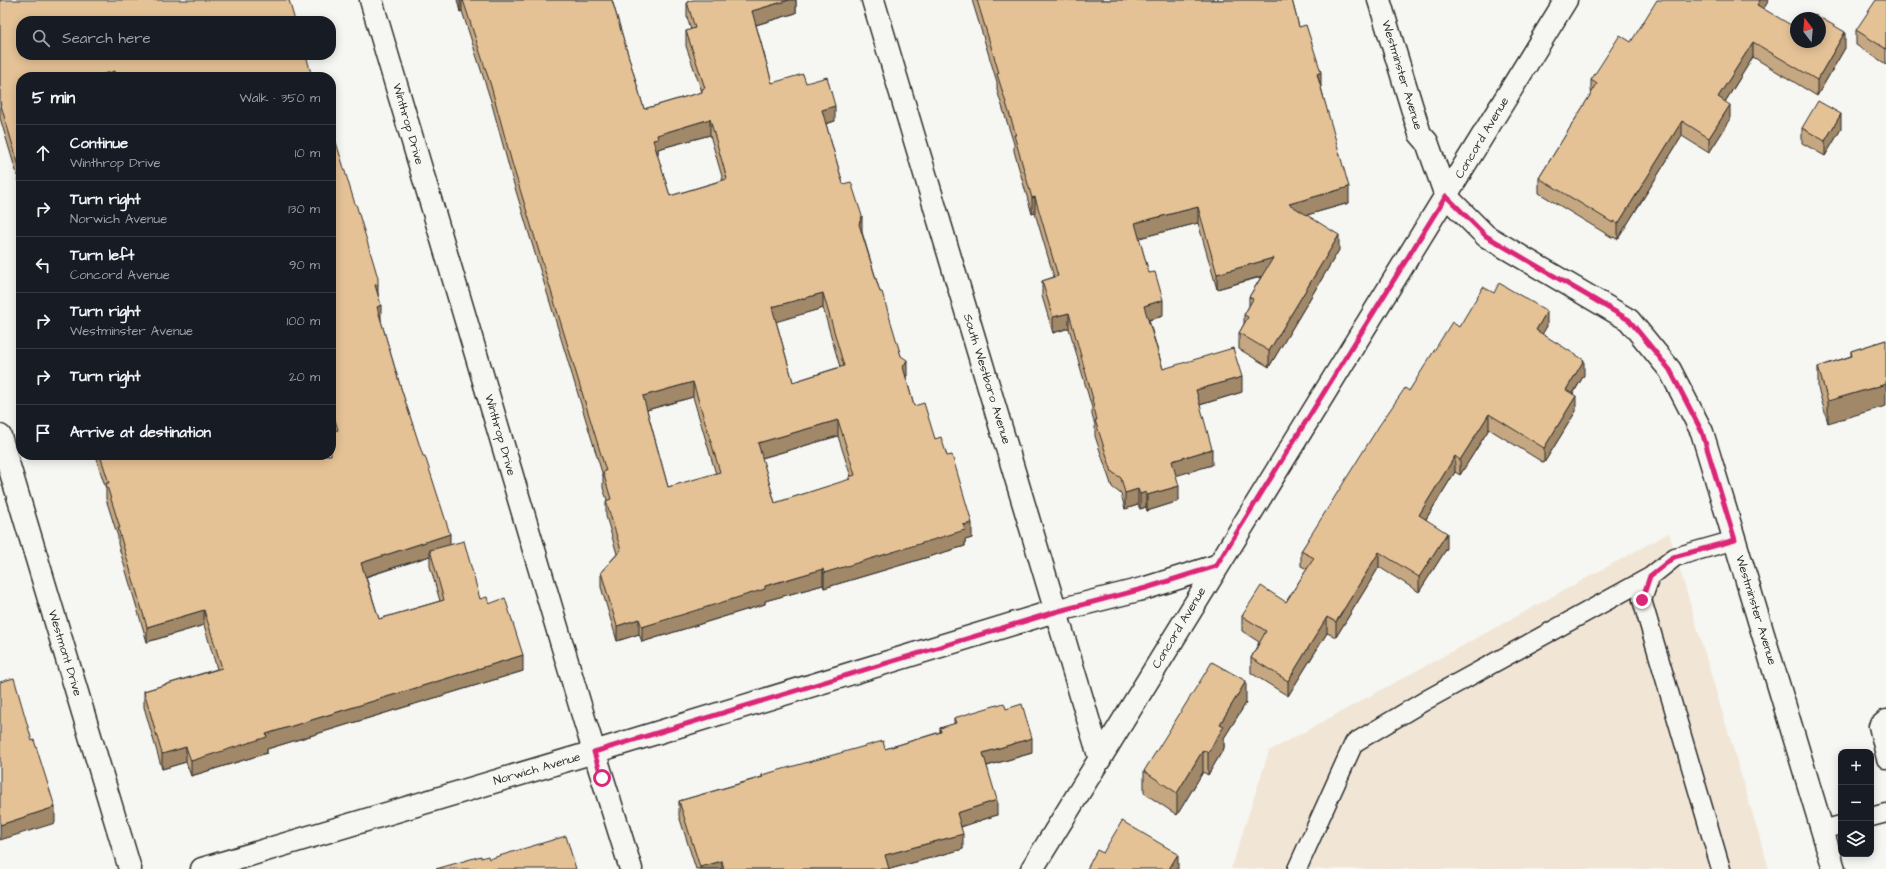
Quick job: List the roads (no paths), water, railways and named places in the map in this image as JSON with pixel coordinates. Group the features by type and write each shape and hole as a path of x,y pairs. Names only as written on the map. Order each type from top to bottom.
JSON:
{"street":[{"name":"Winthrop Drive","path":"372,0 594,752 631,869"},
{"name":"South Westboro Avenue","path":"873,0 1100,759"},
{"name":"Westminster Avenue","path":"1379,0 1420,134 1427,142 1446,196 1486,236 1629,320 1670,370 1702,432 1735,540 1832,828 1834,869"},
{"name":"Concord Avenue","path":"1032,869 1216,566 1566,0"},
{"name":"Westmont Drive","path":"0,436 130,869"},
{"name":"Norwich Avenue","path":"202,869 1055,612 1146,588 1216,566"}],"lane":[{"path":"1298,869 1354,743 1428,699 1650,576 1674,557 1735,540"},
{"path":"1650,576 1642,600 1721,869"},
{"path":"1886,719 1878,726 1886,759"},
{"path":"1874,816 1886,813"}]}
